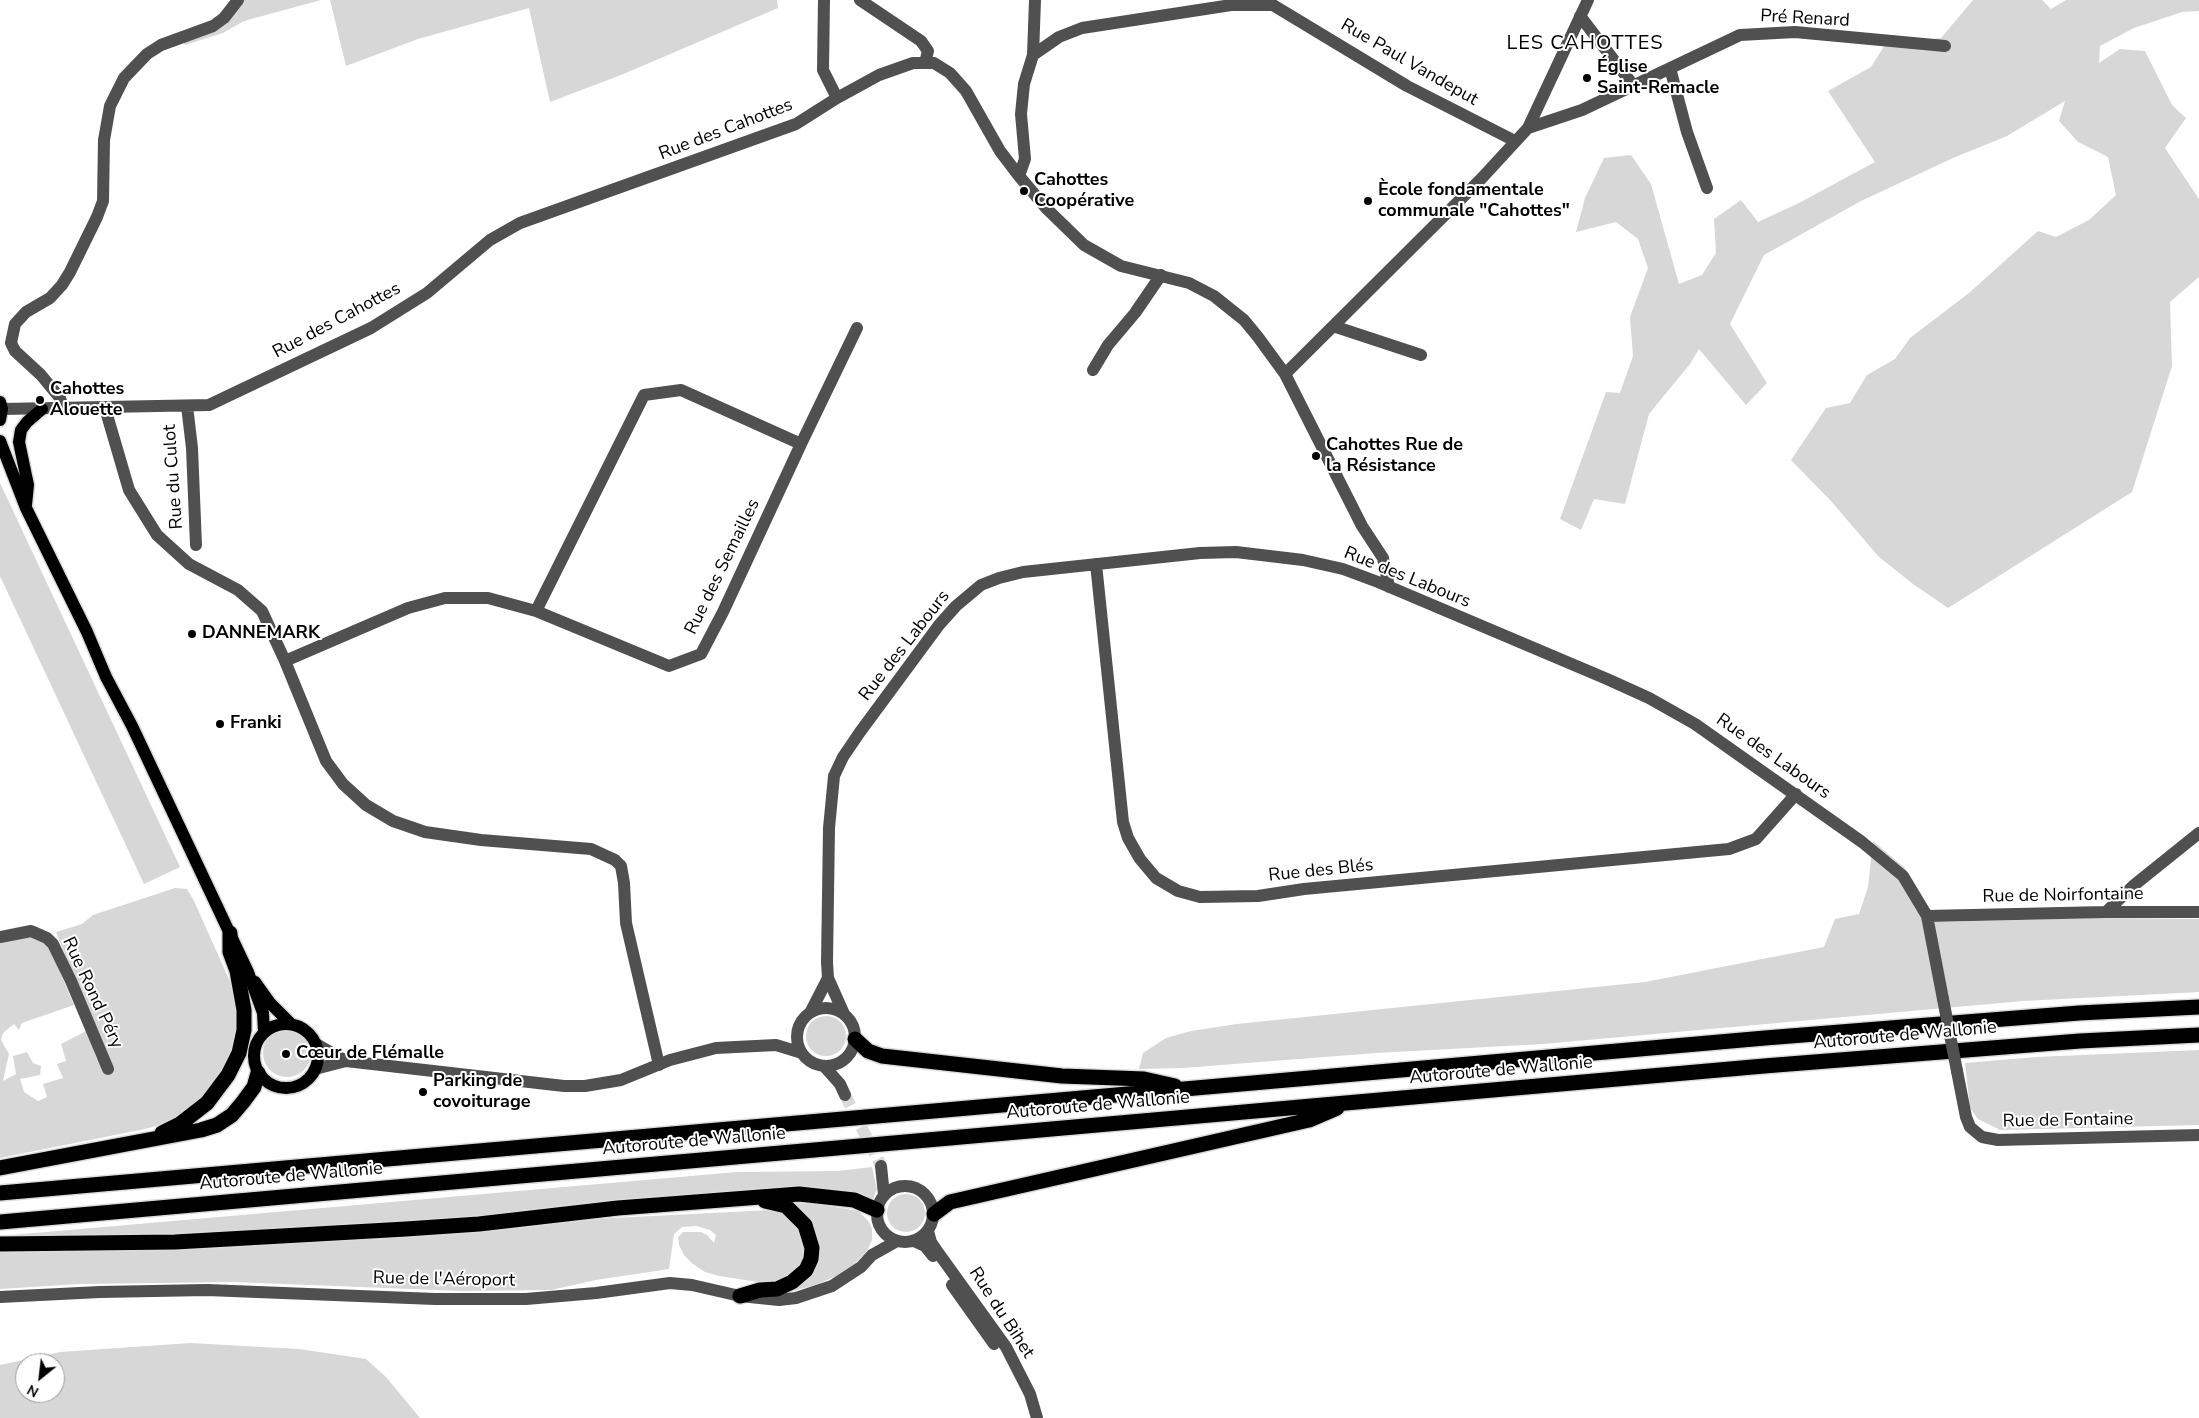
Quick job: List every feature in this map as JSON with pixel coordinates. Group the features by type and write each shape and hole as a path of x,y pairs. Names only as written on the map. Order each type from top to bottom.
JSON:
{"highway":[{"path":"134,1143 161,1133 195,1114 217,1091 228,1075 239,1053 244,1030 244,1010 237,971 230,952 230,933"},
{"name":"Autoroute de Wallonie","path":"0,1193 1765,1038 2079,1013 2199,1007"},
{"name":"Autoroute de Wallonie","path":"0,1222 2030,1045 2199,1035"},
{"path":"855,1039 868,1052 882,1056 1062,1076 1144,1079 1189,1089"},
{"path":"0,1168 201,1130 217,1125 232,1115 243,1102 254,1087 258,1073"},
{"path":"934,1214 950,1202 1309,1120 1350,1103"},
{"path":"0,1244 174,1242 406,1229 798,1194 832,1196 854,1200 878,1217"},
{"path":"740,1296 760,1290 777,1289 799,1278 808,1265 812,1248 805,1225 786,1206 746,1198"}],"main road":[{"path":"26,508 28,485 19,442 21,430 42,408"},
{"path":"0,441 26,508"},
{"path":"0,465 26,508 87,632 106,677 132,726 230,933 248,972 263,1013 264,1031"},
{"path":"248,972 270,1003 291,1024 308,1032 316,1044 318,1057 315,1069 302,1084 286,1088 270,1084 258,1073 254,1063 253,1051 257,1040 264,1031 277,1024 291,1024"}],"street":[{"path":"62,408 60,398 15,351 11,343 15,324 26,312 50,298 62,285 97,218 104,191 104,140 110,106 124,78 146,54 161,45 213,26 224,18 238,0"},
{"path":"824,0 823,70 837,98"},
{"path":"860,0 921,42 928,51 926,63"},
{"path":"1019,176 1025,160 1021,114 1024,84 1033,55 1035,0"},
{"path":"1284,374 1481,179 1528,128 1588,0"},
{"name":"Rue Paul Vandeput","path":"1033,55 1059,37 1082,28 1232,2 1274,5 1289,12 1392,78 1514,141"},
{"path":"1580,16 1633,85"},
{"name":"Pré Renard","path":"1528,128 1582,110 1740,35 1795,32 1945,46"},
{"name":"Rue des Cahottes","path":"1,411 42,408 209,405 371,328 427,293 490,240 520,223 796,124 837,98 879,75 913,62 934,63 950,73 966,91 1000,151 1019,176 1047,209 1084,245 1121,266 1190,284 1214,296 1244,320 1284,374 1362,526 1383,558 1390,587"},
{"path":"1670,68 1687,132 1706,188"},
{"path":"1095,371 1108,345 1136,313 1161,275"},
{"path":"1333,326 1421,355"},
{"name":"Rue des Semailles","path":"285,661 408,608 445,598 488,598 536,611 669,666 701,654 724,612 801,444 857,328"},
{"path":"536,611 644,395 682,390 801,444"},
{"name":"Rue du Culot","path":"187,406 192,448 196,545"},
{"path":"105,408 129,490 157,535 189,564 238,590 262,611 285,661 326,761 343,784 366,805 386,817 425,832 456,838 591,848 615,860 621,866 624,883 626,923 659,1065"},
{"name":"Rue des Labours","path":"844,1014 828,978 830,806 834,776 843,757 939,625 970,593 990,582 1023,572 1236,552 1311,562 1343,569 1390,587 1649,698 1695,724 1796,794 1862,842 1903,876 1927,916 1957,1071"},
{"name":"Rue des Blés","path":"1096,564 1123,822 1128,838 1140,859 1156,878 1178,891 1200,898 1258,896 1314,888 1729,849 1756,839 1796,794"},
{"path":"2106,912 2133,886 2199,833"},
{"name":"Rue de Noirfontaine","path":"1927,916 2199,912"},
{"name":"Rue Rond Péry","path":"0,936 31,931 41,934 53,944 71,981 108,1069"},
{"name":"Rue des Labours","path":"810,1013 828,978"},
{"path":"776,1045 799,1027 810,1013 827,1008 844,1014 850,1021 855,1039 853,1048 841,1062 824,1066"},
{"path":"799,1027 798,1045 802,1053 808,1060 824,1066 842,1089 841,1062"},
{"path":"316,1044 346,1060 564,1086 585,1086 621,1080 692,1053 716,1048 776,1045 802,1053"},
{"path":"315,1069 346,1060"},
{"name":"Rue de Fontaine","path":"1957,1071 1966,1117 1970,1127 1982,1137 1998,1140 2199,1136"},
{"path":"872,1255 878,1217 884,1195 881,1166 900,1186"},
{"path":"878,1217 886,1234 897,1241 914,1241 928,1231 934,1214 932,1204 927,1195 920,1189 900,1186 884,1195"},
{"name":"Rue du Bihet","path":"928,1231 931,1242 937,1251 1006,1347 1030,1394 1037,1418"},
{"name":"Rue de l'Aéroport","path":"0,1297 100,1292 207,1290 461,1299 526,1299 596,1293 670,1283 692,1285 740,1296 779,1300 814,1293 847,1278 872,1255 897,1241"},
{"name":"Rue du Bihet","path":"914,1241 925,1246 932,1253 998,1350 1022,1397 1028,1418"}],"shaded area":[{"path":"238,0 321,0 244,21 223,33 185,45 180,38 201,31"},
{"path":"330,0 777,0 778,8 621,75 550,102 529,8 418,39 346,66"},
{"path":"1973,0 2042,0 2051,9 2066,0 2199,0 2199,11 2182,12 2134,28 2100,46 2099,63 2120,49 2145,51 2172,105 2186,118 2165,148 2199,199 2199,277 2170,302 2172,366 2132,492 1948,608 1913,584 1878,556 1831,501 1791,460 1826,408 1850,403 1867,375 1895,359 1910,338 1969,293 2038,231 2056,237 2089,220 2116,195 2108,157 2078,142 2059,121 2065,101 2007,136 1953,158 1861,201 1764,255 1730,324 1767,383 1746,405 1699,349 1690,364 1649,414 1625,504 1594,499 1581,530 1560,519 1606,392 1620,393 1633,356 1630,317 1648,268 1638,239 1616,222 1576,232 1585,198 1604,158 1631,155 1651,184 1679,284 1702,275 1716,253 1714,219 1741,200 1758,222 1799,203 1875,162 1828,91 1871,67 1891,35 1920,40 1941,38"},
{"path":"0,483 180,867 144,884 0,576"},
{"path":"1873,841 1905,868 1938,922 2099,918 2199,919 2199,992 2023,1001 1543,1044 1376,1053 1183,1068 1139,1069 1143,1053 1166,1038 1191,1031 1237,1024 1645,982 1824,947 1835,919 1859,914 1868,887"},
{"path":"175,888 187,889 194,901 240,1004 236,1049 221,1080 199,1103 166,1123 145,1129 0,1158 0,941 31,936 49,946 74,1005 22,1023 19,1030 14,1024 3,1033 1,1040 9,1054 3,1081 16,1074 13,1056 27,1052 33,1063 41,1066 40,1075 20,1079 24,1092 38,1101 47,1097 43,1084 63,1078 57,1064 66,1061 61,1044 86,1031 97,1059 105,1056 56,932 82,924 93,915"},
{"path":"822,1016 830,1016 837,1019 843,1025 846,1036 843,1047 837,1053 830,1056 822,1056 815,1053 809,1047 806,1040 806,1032 809,1025 815,1019"},
{"path":"287,1029 296,1031 304,1036 309,1044 311,1053 309,1062 304,1070 296,1075 287,1077 278,1075 270,1070 265,1062 263,1053 265,1044 270,1036 278,1031"},
{"path":"2199,1050 2199,1125 2000,1130 1978,1119 1970,1108 1965,1063 2036,1057"},
{"path":"872,1167 877,1189 873,1199 217,1233 0,1239 0,1236 737,1172 838,1171"},
{"path":"906,1194 919,1200 925,1213 919,1226 906,1232 893,1226 887,1213 893,1200"},
{"path":"792,1203 817,1204 859,1211 869,1222 872,1229 872,1240 867,1251 853,1265 836,1276 816,1285 793,1291 792,1288 812,1269"},
{"path":"782,1211 801,1229 807,1251 797,1272 771,1284 719,1276 705,1272 693,1264 684,1255 679,1245 678,1237 683,1232 701,1232 707,1235 714,1243 716,1235 710,1230 696,1226 682,1227 674,1234 669,1269 596,1280 551,1290 462,1291 233,1282 80,1284 0,1289 0,1252 158,1249 384,1239 613,1218"},
{"path":"191,1343 299,1349 366,1359 386,1377 420,1418 0,1418 0,1365 15,1362 15,1403 65,1403 65,1353 55,1353"}],"tunnel":[{"path":"845,1095 881,1166"}],"place":[{"name":"Église Saint-Remacle","path":"1587,78"},
{"name":"Cahottes Coopérative","path":"1024,191"},
{"name":"Ècole fondamentale communale \"Cahottes\"","path":"1368,201"},
{"name":"Cahottes Alouette","path":"40,400"},
{"name":"Cahottes Rue de la Résistance","path":"1316,456"},
{"name":"DANNEMARK","path":"192,634"},
{"name":"Franki","path":"220,724"},
{"name":"Cœur de Flémalle","path":"286,1054"},
{"name":"Parking de covoiturage","path":"423,1092"}],"district":[{"name":"LES CAHOTTES","path":"1585,44"}]}
